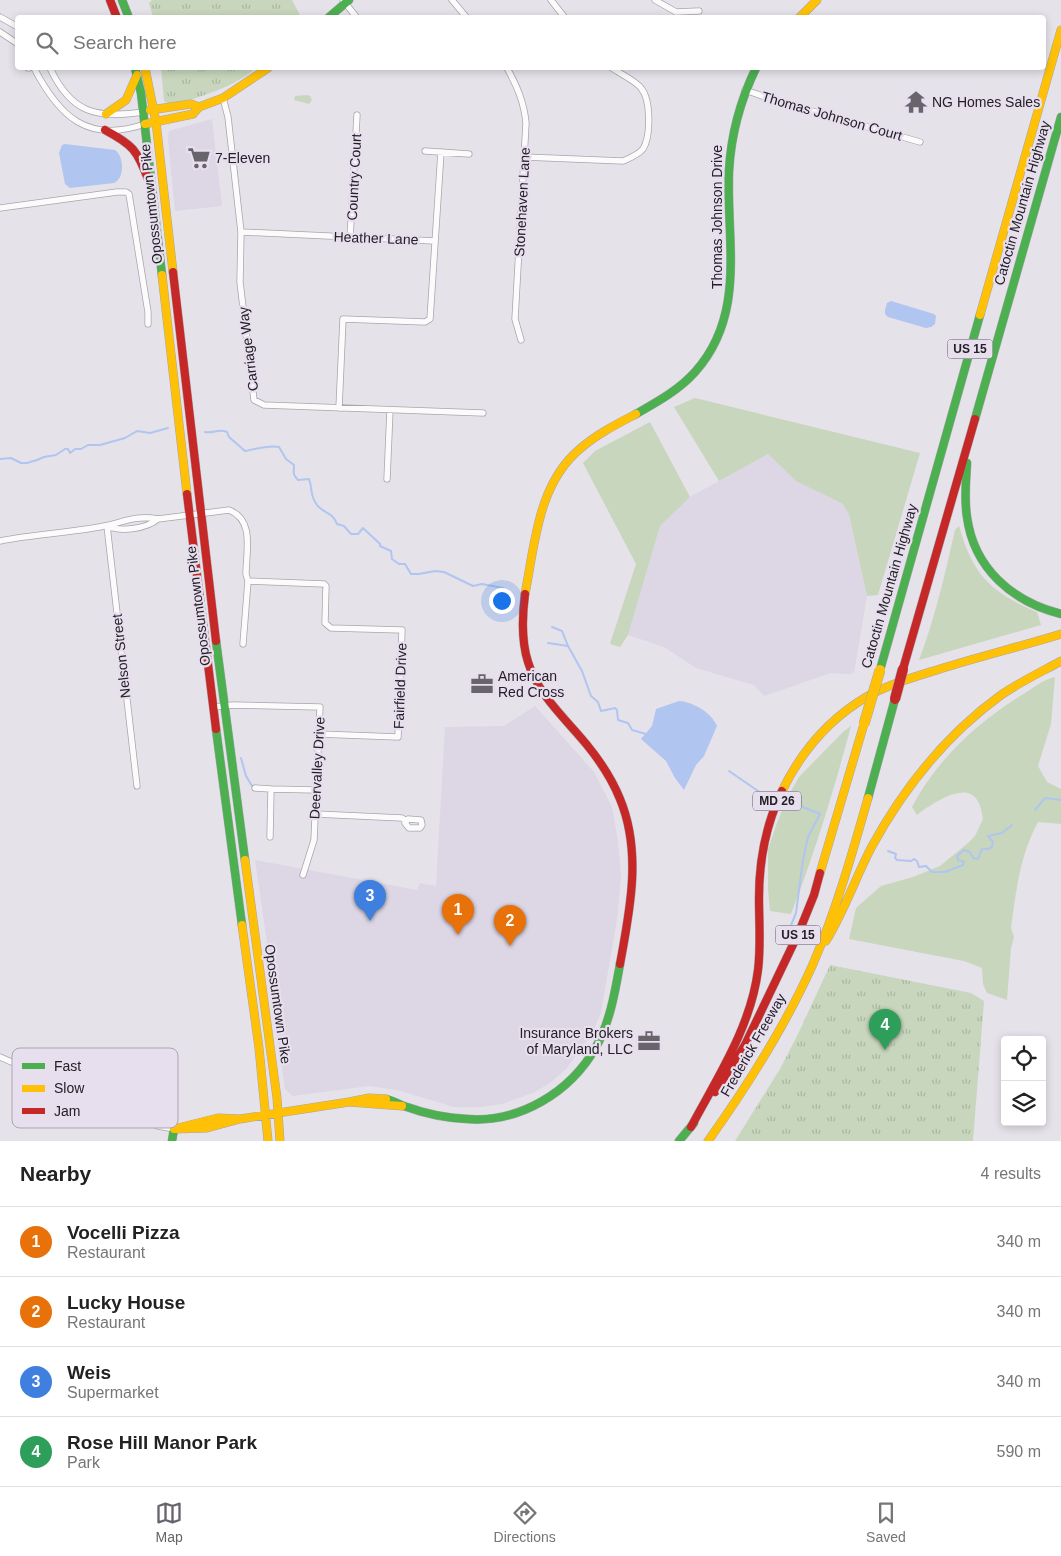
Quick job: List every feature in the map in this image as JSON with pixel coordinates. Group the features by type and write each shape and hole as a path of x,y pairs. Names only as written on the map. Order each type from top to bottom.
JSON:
{"main road":[{"path":"110,0 116,15"},
{"path":"122,0 128,15"},
{"path":"802,15 817,0"},
{"path":"331,15 346,1"},
{"name":"Catoctin Mountain Highway","path":"691,1127 745,1045 799,932 814,895 880,670 1061,30"},
{"name":"Opossumtown Pike","path":"145,70 148,111 145,124 152,192 189,514 268,1141"},
{"path":"145,124 193,114 200,107 223,98 265,70"},
{"name":"Thomas Johnson Drive","path":"174,1130 188,1124 231,1117 240,1119 349,1102 402,1106 439,1117 466,1120 498,1118 529,1108 560,1089 578,1073 597,1047 606,1027 614,999 632,900 634,866 629,828 617,790 604,766 594,752 548,701 532,675 524,647 523,611 542,507 558,472 571,456 586,443 662,398 687,380 708,355 721,332 730,296 729,168 731,136 737,109 755,70"},
{"path":"106,114 126,100 136,71"},
{"name":"Opossumtown Pike","path":"136,71 148,111 156,122 224,705 278,1113 280,1141"},
{"path":"148,111 190,104 200,107"},
{"name":"Catoctin Mountain Highway","path":"814,959 848,864 1061,117"},
{"path":"106,130 125,140 136,149 152,192"},
{"path":"968,443 966,493 968,522 971,536 983,561 998,581 1019,598 1042,609 1061,614"},
{"name":"MD 26","path":"691,1127 741,1029 753,997 759,966 758,884 763,844 769,819 781,791 807,750 841,716 866,698 882,690 926,674 1061,634"},
{"path":"814,959 833,931 847,898 881,830 907,791 934,756 960,728 994,699 1027,678 1061,660"},
{"name":"Frederick Freeway","path":"708,1141 766,1054 787,1017 814,959"},
{"name":"US 15","path":"679,1141 691,1127"},
{"path":"172,1141 174,1130"}],"street":[{"path":"452,0 464,15"},
{"path":"551,0 563,15"},
{"path":"655,0 676,12 699,11"},
{"path":"346,1 355,15"},
{"path":"0,17 15,24"},
{"path":"0,32 15,42"},
{"path":"35,70 47,93 61,110 77,122 89,127 106,130 133,128 145,124"},
{"path":"51,70 61,89 85,109 106,114 125,115 148,111"},
{"name":"Stonehaven Lane","path":"508,70 517,86 525,113 515,320 521,340"},
{"path":"524,157 606,162 623,161 633,157 642,150 647,140 649,110 647,100 641,87 615,70"},
{"name":"Thomas Johnson Court","path":"745,90 920,142"},
{"name":"Carriage Way","path":"223,98 228,117 241,232 240,282 254,400 264,405 483,413"},
{"name":"Country Court","path":"350,238 357,115"},
{"path":"425,151 469,154"},
{"path":"435,241 441,152"},
{"path":"0,208 126,192 130,197 147,304 148,324"},
{"name":"Heather Lane","path":"241,232 435,241 430,316 428,321 343,319 340,408"},
{"path":"387,479 390,410"},
{"path":"0,541 107,526 114,529 132,528 150,525 158,519 229,510 238,514 243,520 247,536 246,574 248,581 244,644"},
{"name":"Nelson Street","path":"107,526 137,786"},
{"name":"Fairfield Drive","path":"248,581 324,584 326,586 325,623 331,628 402,630 398,737 319,734"},
{"name":"Deervalley Drive","path":"214,706 320,707 314,840 303,874"},
{"path":"255,788 316,790"},
{"path":"270,837 271,789"},
{"path":"316,814 402,818 406,821"},
{"path":"0,1057 12,1062"},
{"path":"166,1128 174,1130"}],"shaded area":[{"path":"212,119 222,206 175,211 168,139 169,131"},
{"path":"768,454 796,481 843,504 848,512 867,596 854,673 831,673 764,696 754,685 696,668 664,647 628,635 660,526 690,497"},
{"path":"535,706 594,772 612,807 618,841 621,877 617,920 601,1012 592,1034 566,1069 550,1083 533,1093 502,1104 480,1107 454,1107 397,1090 369,1086 293,1096 285,1089 273,1006 272,977 255,860 417,890 420,883 436,886 445,727 504,726"}],"green space":[{"path":"152,0 292,0 300,15 152,15 149,3"},
{"path":"161,70 253,70 237,81 205,95 172,106 164,101"},
{"path":"307,95 312,100 309,104 294,100 295,96"},
{"path":"695,398 920,453 878,595 867,596 849,515 843,504 796,481 768,454 719,481 674,407"},
{"path":"650,422 690,497 660,526 628,635 620,647 610,644 636,564 583,463 595,451"},
{"path":"959,526 970,557 986,580 1007,597 1037,612 1041,625 919,660 935,612 955,530"},
{"path":"1055,677 1051,724 1038,766 1047,782 1061,789 1061,824 1038,822 1023,860 1011,928 1014,937 1011,948 1007,1000 987,993 983,984 982,968 964,961 849,939 856,908 881,886 913,877 940,866 975,836 983,819 977,800 971,795 964,793 947,797 917,815 912,807 934,773 961,742 991,716 1039,684"},
{"path":"851,726 824,821 791,914 770,911 768,849 788,796 799,777"},
{"path":"830,965 971,993 984,1001 973,1141 735,1141 780,1069"}],"water":[{"path":"62,145 115,150 122,162 120,177 114,183 70,188 65,184 59,153"},
{"path":"891,301 934,314 936,316 935,324 926,328 888,317 885,314 885,310 887,303"},
{"path":"679,701 690,703 706,712 717,726 704,756 696,765 684,790 666,761 641,739 652,726 656,709"}],"waterway":[{"path":"0,459 11,458 21,463 27,463 56,455 65,449 68,449 70,453 75,449 81,449 88,445 100,445 125,438 137,431 150,433 168,428"},
{"path":"205,432 227,432 229,437 245,451 266,447 279,447 286,459 294,465 294,474 298,480 309,479 313,498 320,508 333,517 337,524 344,526 351,534 358,534 363,528 380,546 391,551 392,559 399,564 405,564 411,574 435,571 444,572 473,586 482,584 503,588"},
{"path":"552,627 562,631 582,671 591,696 598,702 601,711 615,708 618,720 628,723 632,730 646,734"},
{"path":"548,643 568,646"},
{"path":"241,758 246,776 252,786"},
{"path":"729,771 758,791 763,793 769,792"},
{"path":"1035,810 1045,798 1061,800"},
{"path":"783,799 820,814 808,837 796,913 785,940"},
{"path":"888,851 896,854 895,858 897,860 911,861 914,859 919,867 926,866 932,872 945,872 963,865 964,862 958,860 957,856 964,850 970,852 973,858 978,859 982,849 992,847 993,842 988,836 1002,833 1012,825"}],"traffic: fast":[{"path":"122,0 128,15"},
{"path":"332,15 349,0"},
{"path":"135,70 141,93 162,275"},
{"path":"636,414 667,395 695,372 711,350 722,326 728,301 730,276 729,171 732,144 741,105 755,70"},
{"path":"975,419 1061,117"},
{"path":"880,670 980,315"},
{"path":"967,463 965,497 967,517 971,536 987,567 1012,592 1043,609 1061,614"},
{"path":"216,641 245,860"},
{"path":"868,798 895,699"},
{"path":"216,729 242,925"},
{"path":"386,1099 429,1114 467,1119 505,1116 541,1102 572,1078 596,1047 608,1017 620,964"},
{"path":"679,1141 694,1123"},
{"path":"172,1141 174,1129"}],"traffic: slow":[{"path":"802,15 817,0"},
{"path":"980,315 1061,30"},
{"path":"145,70 156,122 173,272"},
{"path":"145,124 193,114 199,107 223,98 265,70"},
{"path":"106,114 126,100 137,75"},
{"path":"150,110 191,104 199,107"},
{"path":"162,275 187,494"},
{"path":"525,594 541,515 547,496 556,478 567,462 587,443 607,429 636,414"},
{"path":"782,791 798,763 818,737 841,715 868,696 886,687 915,677 1061,634"},
{"path":"826,941 871,848 897,805 927,764 962,727 1001,695 1061,661"},
{"path":"864,724 880,670"},
{"path":"820,873 864,724"},
{"path":"708,1141 765,1055 813,964 850,861 868,798"},
{"path":"245,860 277,1098 280,1141"},
{"path":"242,925 259,1048 268,1141"},
{"path":"174,1129 207,1128 240,1119 369,1098 386,1099"},
{"path":"349,1102 402,1106"},
{"path":"178,1128 218,1118 240,1119"}],"traffic: jam":[{"path":"110,0 116,15"},
{"path":"105,130 133,149 141,161 148,179"},
{"path":"173,272 216,641"},
{"path":"903,669 975,419"},
{"path":"187,494 216,729"},
{"path":"525,594 523,637 528,662 533,674 545,696 597,757 617,792 627,819 631,840 632,881 620,964"},
{"path":"895,699 903,669"},
{"path":"691,1127 732,1052 741,1032 754,991 759,961 759,884 762,857 772,816 782,791"},
{"path":"715,1092 745,1045 799,932 814,895 820,873"}],"place":[{"name":"NG Homes Sales","path":"916,102"},
{"name":"7-Eleven","path":"199,158"},
{"name":"American Red Cross","path":"482,684"},
{"name":"Weis","path":"370,921"},
{"name":"Vocelli Pizza","path":"458,935"},
{"name":"Lucky House","path":"510,946"},
{"name":"Insurance Brokers of Maryland, LLC","path":"649,1041"},
{"name":"Rose Hill Manor Park","path":"885,1050"}]}
